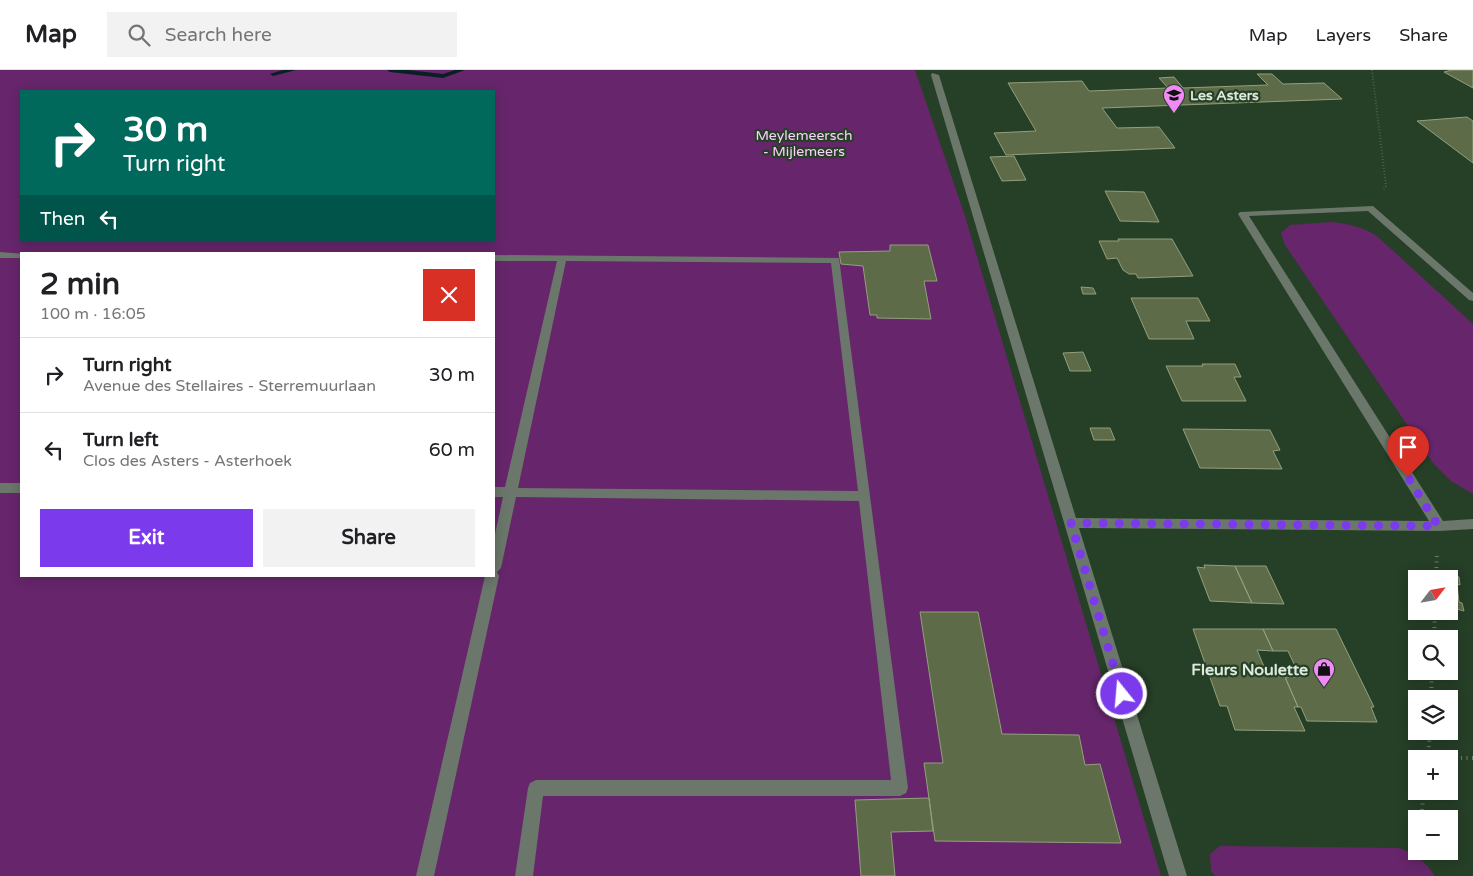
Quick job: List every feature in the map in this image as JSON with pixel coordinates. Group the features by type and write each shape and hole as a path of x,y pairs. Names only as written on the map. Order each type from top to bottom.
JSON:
{"street":[{"path":"935,76 1178,876"},
{"path":"1438,526 1243,214 1370,208 1473,298"},
{"path":"0,255 20,255"},
{"path":"495,258 836,260 900,788 536,788 524,876"},
{"path":"495,564 562,258"},
{"path":"0,488 20,488"},
{"path":"495,492 864,496"},
{"path":"1071,523 1438,526 1473,524"},
{"path":"425,876 492,577"}],"path":[{"path":"1370,208 1386,186 1372,70"},
{"path":"1458,758 1473,758"},
{"path":"1422,810 1423,800"}],"green space":[{"name":"Meylemeersch - Mijlemeers","path":"0,70 915,70 965,216 1161,876 0,876"},
{"path":"1332,222 1356,226 1378,237 1473,324 1473,494 1451,481 1433,463 1285,245 1281,233 1290,225"},
{"path":"1220,846 1399,848 1408,852 1408,860 1421,860 1435,876 1215,876 1211,871 1210,854"}],"building":[{"path":"1473,70 1473,88 1444,72"},
{"path":"1257,74 1272,74 1283,84 1324,83 1342,99 1102,108 1117,128 1159,127 1175,148 1006,155 994,133 1036,131 1008,83 1082,81 1089,91 1168,88 1159,78 1174,77 1183,88 1268,85"},
{"path":"1467,117 1473,121 1473,163 1417,121"},
{"path":"1014,156 1026,180 1002,181 990,157"},
{"path":"1105,191 1144,192 1159,222 1120,221"},
{"path":"1118,239 1172,239 1193,276 1138,278 1136,274 1129,274 1123,270 1117,258 1107,259 1099,241 1119,241"},
{"path":"890,245 928,245 937,281 924,281 931,319 877,318 877,315 870,315 863,266 841,264 839,252 890,251"},
{"path":"1081,287 1093,288 1096,294 1083,294"},
{"path":"1131,298 1198,298 1210,321 1186,321 1194,339 1149,339"},
{"path":"1083,352 1091,371 1070,371 1063,353"},
{"path":"1202,364 1235,364 1241,377 1234,377 1246,401 1182,401 1166,366 1203,366"},
{"path":"1090,428 1110,428 1115,440 1094,440"},
{"path":"1183,429 1270,430 1280,450 1273,451 1282,469 1200,468"},
{"path":"1204,565 1235,566 1252,603 1210,601 1197,567 1205,568"},
{"path":"1235,566 1266,566 1284,604 1252,603"},
{"path":"1458,593 1459,602 1462,603 1464,611 1458,609"},
{"path":"920,612 978,612 1002,734 1079,735 1085,765 1100,764 1121,843 935,841 924,763 943,763"},
{"path":"1193,629 1263,629 1273,651 1257,650 1268,676 1285,677 1298,707 1294,707 1305,731 1235,730 1227,706 1220,706"},
{"path":"1263,629 1336,629 1374,707 1371,707 1377,722 1307,721 1301,707 1298,707 1285,677 1300,677 1288,651 1273,651"},
{"path":"929,798 933,831 891,832 895,876 861,876 855,800"}],"waterway":[{"path":"273,74 293,70"},
{"path":"390,70 443,76 462,70"}],"place":[{"name":"Les Asters","path":"1174,114"},
{"name":"Fleurs Noulette","path":"1324,688"}],"route":[{"path":"1122,694 1071,523 1438,526 1408,477"}]}
